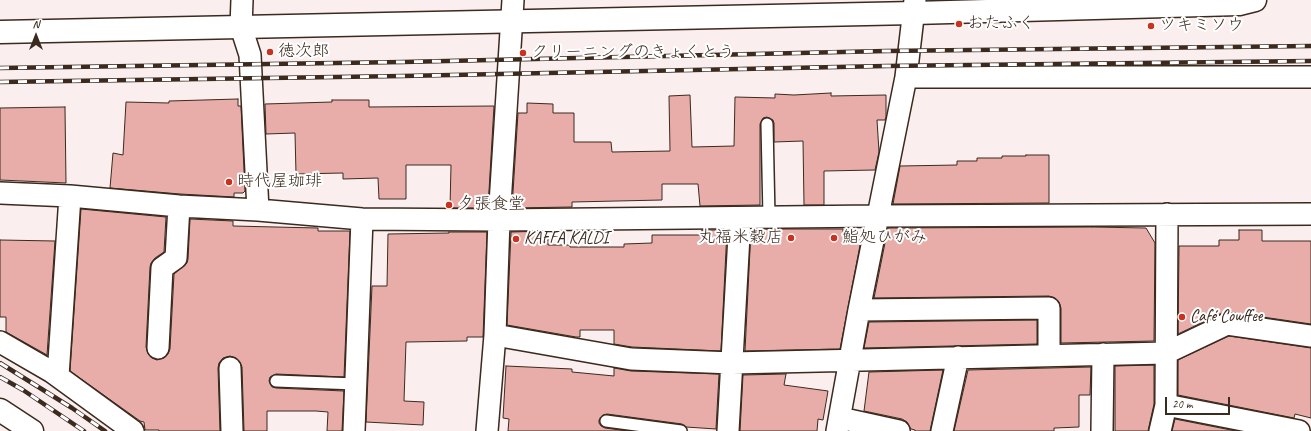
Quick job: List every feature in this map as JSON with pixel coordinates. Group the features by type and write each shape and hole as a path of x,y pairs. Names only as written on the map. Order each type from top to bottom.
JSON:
{"street":[{"path":"242,0 241,27 250,55 258,210"},
{"path":"0,32 241,27 512,10 1238,4 1255,0"},
{"path":"899,431 839,424 906,77 915,6"},
{"path":"487,431 495,335 499,220 512,10"},
{"path":"906,77 1311,77"},
{"path":"0,193 70,196 179,206 362,218 499,220 1311,214"},
{"path":"58,376 70,196"},
{"path":"158,348 162,268 176,258 179,206"},
{"path":"1160,431 1166,405 1167,214"},
{"path":"354,431 362,218"},
{"path":"728,431 740,218"},
{"path":"860,310 1049,308 1049,355"},
{"path":"495,335 631,359 732,363 1166,353 1227,324 1311,336"},
{"path":"0,342 58,376 133,431"},
{"path":"1102,431 1103,354"},
{"path":"942,431 958,358"},
{"path":"230,368 232,431"},
{"path":"1166,405 1269,428 1300,431"},
{"path":"0,410 32,431"}],"lane":[{"path":"767,124 769,218"},
{"path":"276,382 356,384"},
{"path":"606,421 681,431"}],"building":[{"path":"831,93 831,96 886,95 886,117 885,120 877,120 879,152 875,170 824,171 824,205 804,205 803,141 774,142 774,123 773,120 767,117 763,118 760,124 760,205 700,206 698,184 662,184 662,200 572,202 572,207 512,208 518,113 527,113 527,103 553,104 553,113 574,113 574,142 611,142 612,152 670,151 669,96 690,95 692,147 734,146 735,97 775,98 775,94 794,95"},
{"path":"238,99 238,106 241,106 245,191 243,193 234,193 234,197 110,188 113,153 123,155 126,102 169,103 169,101"},
{"path":"332,100 369,100 369,107 494,106 488,208 450,208 451,165 406,165 406,199 379,199 378,178 343,179 343,173 296,174 295,133 266,134 265,104 332,102"},
{"path":"65,107 66,183 0,180 0,108"},
{"path":"1049,155 1049,203 893,204 900,166 957,165 957,161 977,161 977,158 1002,158 1002,156"},
{"path":"81,209 166,217 164,252 155,258 150,267 146,347 148,354 157,360 164,358 170,349 174,274 187,263 190,219 233,221 233,226 318,228 318,231 350,231 344,377 276,374 270,377 269,381 272,387 276,388 344,391 342,431 327,431 328,412 267,411 267,431 244,431 242,367 236,358 230,356 223,358 219,363 218,368 220,431 145,430 144,422 140,421 70,371"},
{"path":"888,228 1146,228 1155,243 1154,341 1061,343 1061,308 1059,302 1055,298 1049,296 874,298"},
{"path":"751,229 843,229 843,236 862,235 840,349 745,351"},
{"path":"702,230 727,230 721,351 632,347 614,344 614,330 580,330 580,337 576,337 507,325 511,232 548,231 548,245 570,245 570,247 624,247 624,244 652,243 652,235 702,235"},
{"path":"1239,230 1262,230 1262,241 1311,241 1311,324 1228,312 1222,313 1178,334 1179,246 1219,246 1219,240 1239,240"},
{"path":"487,232 483,337 467,337 467,341 406,342 404,401 424,402 423,425 366,422 372,286 387,286 388,234"},
{"path":"0,240 55,241 47,355 6,332 6,317 0,317"},
{"path":"1037,320 1037,344 864,348 869,322"},
{"path":"1229,336 1311,348 1311,418 1295,414 1294,418 1178,395 1178,360"},
{"path":"1154,365 1154,404 1148,431 1115,431 1115,366"},
{"path":"506,366 572,369 572,372 614,376 614,368 631,371 719,374 716,429 686,427 682,424 607,414 603,415 599,420 601,426 605,428 628,431 508,431 509,419 503,418"},
{"path":"1091,367 1090,395 1079,395 1079,427 1054,428 1054,431 954,431 968,370"},
{"path":"943,370 930,431 915,431 911,429 907,422 902,419 864,411 869,372"},
{"path":"786,374 784,385 828,391 823,420 818,419 817,431 740,431 743,375"},
{"path":"1175,419 1236,431 1172,431"}],"railway":[{"path":"0,68 403,62 886,51 1311,46"},
{"path":"0,82 403,76 886,66 1311,61"},
{"path":"0,363 72,408 105,431"},
{"path":"0,377 23,390 84,431"}],"place":[{"name":"おたふく","path":"959,24"},
{"name":"ツキミソウ","path":"1151,26"},
{"name":"徳次郎","path":"270,52"},
{"name":"クリーニングのきょくとう","path":"523,53"},
{"name":"時代屋珈琲","path":"229,182"},
{"name":"夕張食堂","path":"449,205"},
{"name":"丸福米穀店","path":"791,238"},
{"name":"鮨処ひがみ","path":"834,238"},
{"name":"KAFFA KALDI","path":"516,239"},
{"name":"Café Cowffee","path":"1182,317"}]}
